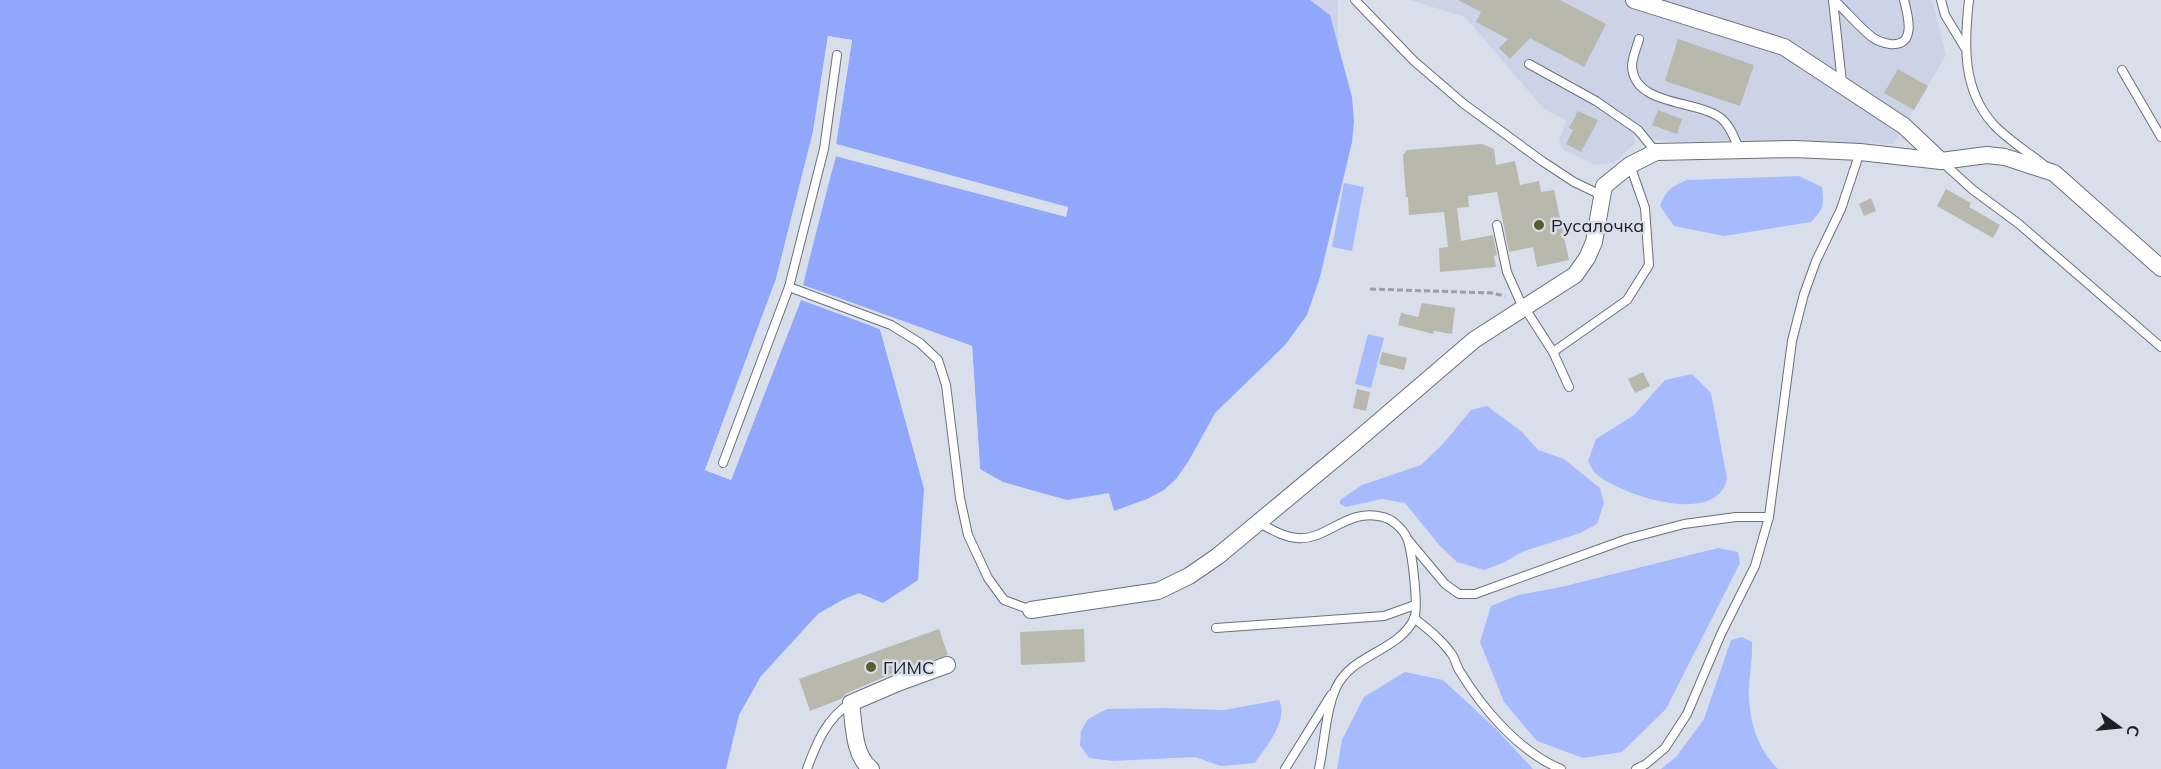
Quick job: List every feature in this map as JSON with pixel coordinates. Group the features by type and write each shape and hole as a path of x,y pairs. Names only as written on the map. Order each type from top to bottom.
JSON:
{"street":[{"path":"1634,0 1784,47 1904,126 1941,161"},
{"path":"1031,609 1158,591 1190,576 1218,556 1521,303 1575,276 1594,242 1604,186 1630,165 1656,152 1795,150 1860,152 1941,161 1987,155 2005,157 2054,173 2161,268"},
{"path":"871,769 866,765 859,750 851,703 947,665"}],"lane":[{"path":"1355,0 1414,61 1473,111 1574,182 1601,195"},
{"path":"1834,0 1842,84"},
{"path":"1834,0 1873,38 1883,43 1896,45 1905,40 1908,35 1909,26 1904,0"},
{"path":"1941,0 1945,15 1965,48 1976,97 1994,124 2054,173"},
{"path":"1965,48 1970,0"},
{"path":"1639,39 1632,65 1636,83 1650,94 1720,117 1728,125 1740,151"},
{"path":"723,463 789,287 824,149 837,55"},
{"path":"1529,64 1596,101 1638,130 1656,152"},
{"path":"2122,70 2161,137"},
{"path":"1636,769 1646,765 1665,748 1687,714 1721,634 1755,566 1769,518 1792,341 1804,294 1816,261 1841,209 1860,152"},
{"path":"1941,161 2161,347"},
{"path":"1553,352 1627,300 1649,265 1645,208 1630,165"},
{"path":"1497,225 1507,272 1521,303 1553,352 1569,387"},
{"path":"789,287 891,325 920,343 938,360 946,385 960,498 968,535 988,578 1004,600 1031,609"},
{"path":"1258,523 1285,536 1308,538 1350,518 1366,514 1386,517 1401,529 1445,584 1459,594 1475,594 1605,547 1684,524 1736,517 1769,518"},
{"path":"1285,769 1336,687 1354,665 1402,634 1414,618 1414,576 1407,538"},
{"path":"1216,628 1384,616 1415,605"},
{"path":"1414,618 1435,634 1452,654 1460,670 1487,707 1520,745 1547,763 1561,769"},
{"path":"1319,769 1336,687"},
{"path":"807,769 828,723 840,709 851,703"}],"path":[{"path":"1370,289 1492,293 1521,303"}],"shaded area":[{"path":"0,0 1310,0 1330,15 1352,97 1354,121 1352,142 1320,277 1307,315 1285,345 1215,413 1176,479 1164,490 1147,499 1114,511 1109,493 1067,500 1003,482 980,469 972,346 802,285 836,156 1066,216 1068,208 836,144 852,40 828,36 813,132 776,279 705,470 731,480 801,299 880,329 924,488 918,580 883,603 859,593 818,614 761,676 739,715 726,769 0,769"},
{"path":"1310,0 1338,0 1338,49 1330,15"},
{"path":"1410,0 1932,0 1946,55 1928,86 1898,69 1884,93 1914,110 1894,144 1734,140 1672,142 1633,136 1636,142 1614,163 1595,165 1564,150 1559,142 1566,121 1543,108 1465,17"},
{"path":"1799,176 1822,187 1822,206 1811,222 1724,236 1674,226 1660,206 1670,189 1687,180"},
{"path":"1344,183 1364,187 1352,251 1332,247"},
{"path":"1368,334 1384,338 1371,388 1355,384"},
{"path":"1692,374 1711,393 1727,478 1720,493 1706,501 1688,504 1667,503 1625,490 1607,482 1595,473 1588,461 1596,439 1634,415 1665,380"},
{"path":"1487,406 1522,432 1538,450 1564,459 1600,488 1604,503 1597,524 1580,533 1522,552 1484,570 1457,562 1440,546 1405,503 1382,499 1346,507 1340,504 1340,500 1362,485 1421,465 1443,444 1471,410"},
{"path":"1718,548 1738,552 1740,563 1666,709 1622,752 1583,758 1537,741 1504,702 1480,642 1491,606 1518,595 1561,587"},
{"path":"1742,637 1752,642 1749,684 1751,718 1761,745 1778,769 1661,769 1676,757 1704,719 1731,640"},
{"path":"1405,672 1443,680 1495,728 1533,769 1337,769 1342,740 1364,697"},
{"path":"1279,700 1281,716 1279,725 1255,763 1221,766 1195,757 1113,761 1089,758 1080,745 1081,731 1088,719 1107,709 1224,710"}],"pier":[{"path":"828,36 852,40 836,144 1068,207 1066,217 835,156 803,285 972,346 980,469 977,470 970,348 800,286 833,155 836,153 1064,213 1065,209 834,146 848,42 830,39 816,133 779,279 709,468 729,476 798,298 801,296 883,327 927,487 924,488 880,329 801,300 731,480 705,470 776,279 813,132"}],"building":[{"path":"1458,0 1560,0 1606,24 1584,67 1530,38 1510,59 1499,48 1508,39 1476,22 1481,12"},
{"path":"1678,39 1754,65 1740,106 1665,81"},
{"path":"1898,69 1928,86 1914,110 1884,93"},
{"path":"1658,110 1682,119 1677,134 1652,125"},
{"path":"1578,111 1598,120 1581,152 1566,144 1573,130 1569,128"},
{"path":"1482,144 1494,149 1496,165 1515,161 1520,185 1539,181 1541,192 1554,190 1569,260 1537,267 1533,247 1509,252 1497,192 1468,196 1469,207 1457,208 1461,241 1493,235 1497,255 1494,256 1496,267 1440,272 1439,248 1448,247 1444,212 1409,215 1403,155 1407,150"},
{"path":"1946,189 1971,203 1969,207 2000,225 1993,238 1937,206"},
{"path":"1871,198 1876,211 1864,216 1859,204"},
{"path":"1422,303 1455,308 1452,334 1434,331 1433,334 1398,325 1401,313 1418,317"},
{"path":"1382,352 1407,358 1404,370 1379,364"},
{"path":"1643,372 1650,386 1635,393 1628,379"},
{"path":"1357,389 1370,392 1366,411 1353,408"},
{"path":"939,629 948,655 896,672 847,693 841,699 810,711 799,679"},
{"path":"1084,629 1085,662 1021,665 1020,632"}],"place":[{"name":"Русалочка","path":"1539,225"},
{"name":"ГИМС","path":"871,667"}]}
